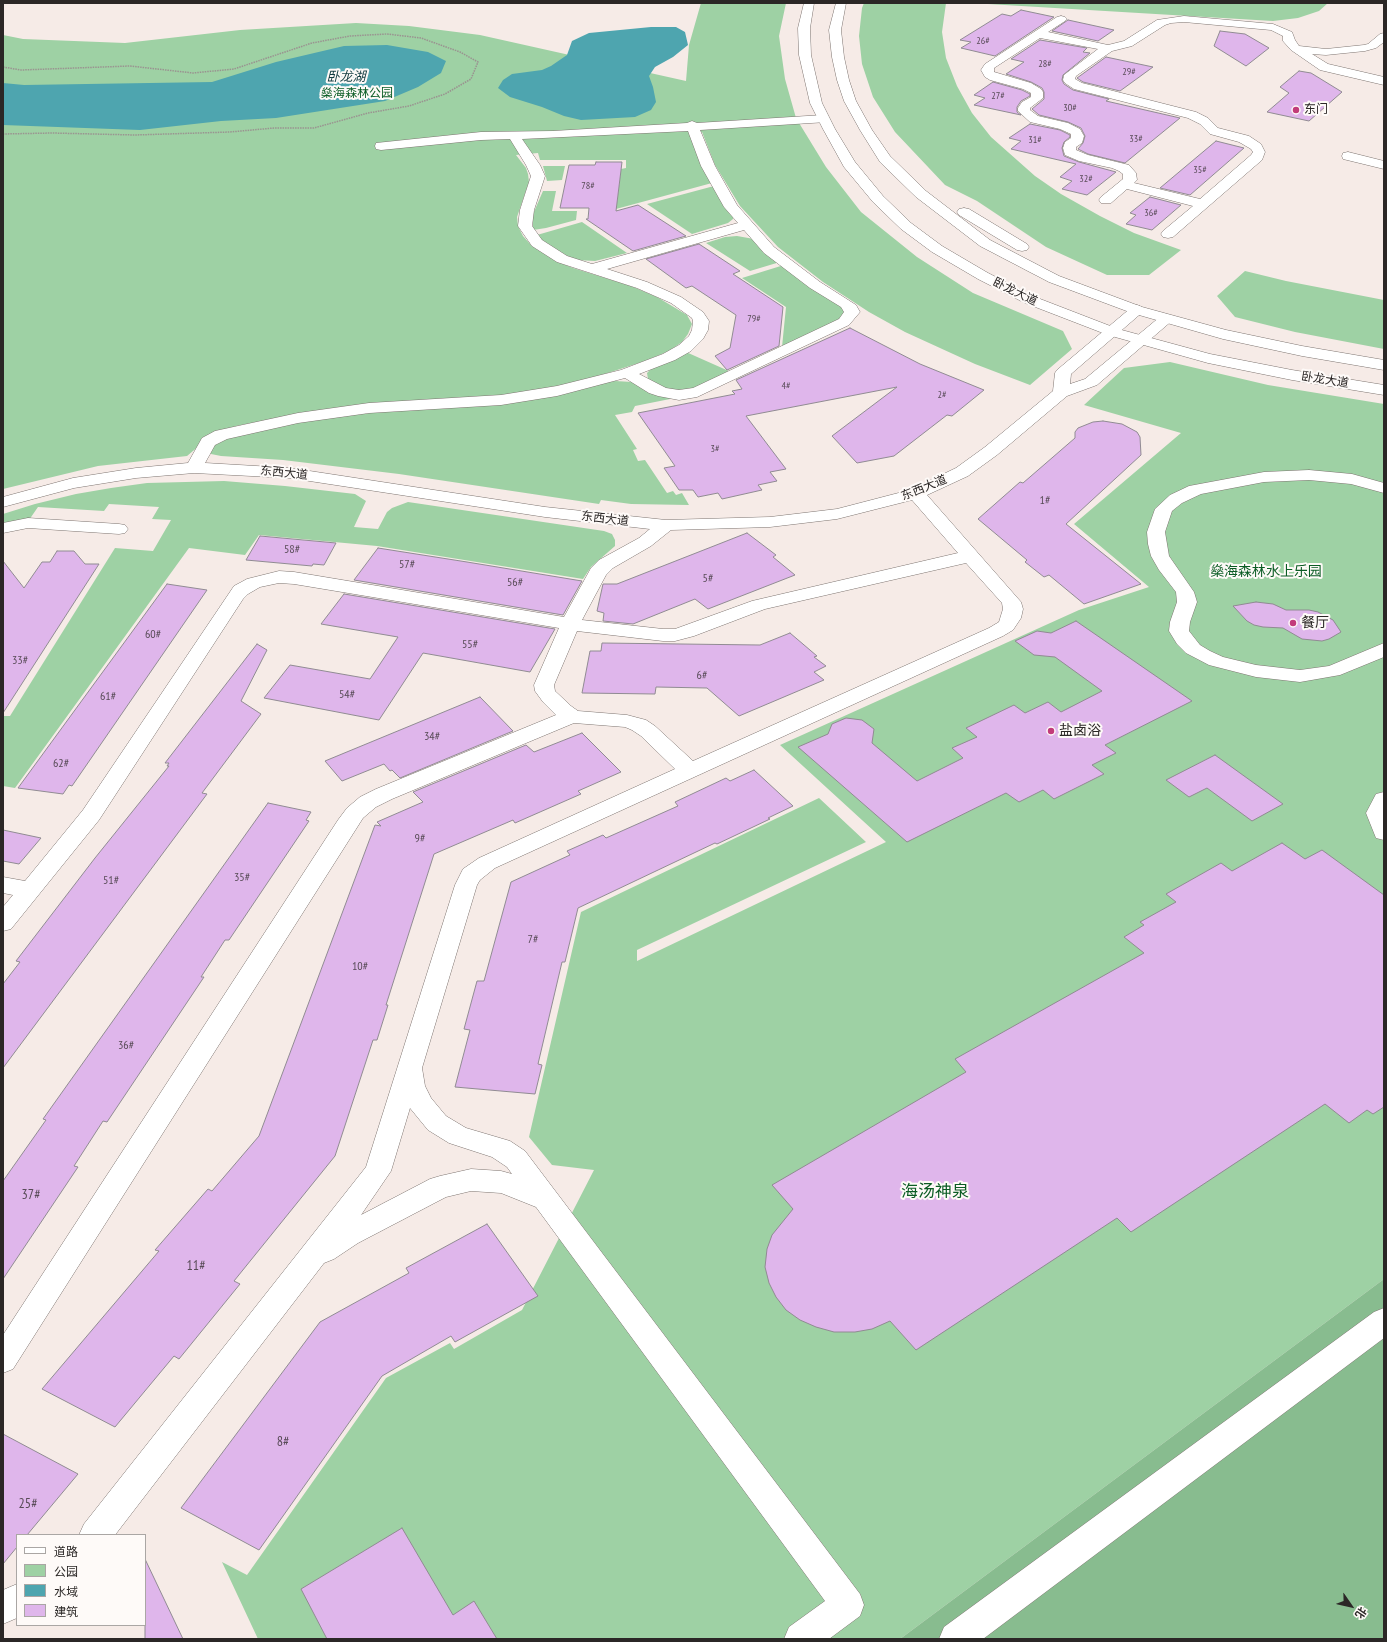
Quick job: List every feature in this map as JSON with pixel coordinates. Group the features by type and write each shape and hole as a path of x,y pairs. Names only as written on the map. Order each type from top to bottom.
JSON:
{"main road":[{"name":"卧龙大道","path":"809,3 804,28 805,55 816,103 823,119 849,164 878,199 906,226 938,249 989,279 1030,300 1113,332 1208,358 1292,375 1384,390"},
{"name":"卧龙大道","path":"841,3 835,30 838,57 843,80 850,101 866,130 885,159 905,179 921,194 986,243 1054,279 1099,297 1166,319 1294,350 1384,365"},
{"path":"1061,19 987,68 989,74 1002,80 1027,86 1037,92 1037,98 1024,108 1024,111 1028,116 1064,126 1076,132 1078,136 1077,140 1070,145 1070,152 1124,168 1129,173 1131,177 1130,180 1106,200"},
{"path":"1039,34 1108,48 1128,44 1161,22 1177,19 1274,28 1288,34 1289,41 1293,46 1324,67 1335,71 1384,81"},
{"path":"1293,46 1311,51 1326,52 1369,47 1384,36"},
{"path":"1108,48 1070,75 1069,80 1072,84 1192,115 1204,121 1214,130 1244,139 1256,147 1259,152 1168,234"},
{"path":"1317,62 1316,58 1326,52"},
{"path":"381,146 448,139 513,135 553,135 692,125 823,119"},
{"path":"627,373 655,390 678,395 690,394 704,389 844,322 852,312 851,308 846,304 815,285 769,250 731,207 708,166 692,125"},
{"path":"194,468 208,442 221,435 270,423 369,408 467,403 521,397 580,386 627,373 669,357 685,348 695,339 700,330 701,321 694,311 676,300 635,283 562,259 537,242 530,235 526,226 526,218 538,176 534,165 513,135"},
{"path":"1348,156 1384,165"},
{"path":"1125,185 1203,204"},
{"path":"592,269 747,224"},
{"path":"1061,393 1063,373 1137,310"},
{"name":"东西大道","path":"3,502 73,483 136,473 194,468 290,472 618,522 666,525 770,522 829,515 916,494 962,472 991,451 1061,393 1091,382 1142,341 1166,319"},
{"path":"1384,488 1352,479 1309,475 1264,477 1212,486 1195,490 1176,499 1164,509 1156,532 1160,556 1168,570 1179,582 1187,602 1180,622 1180,631 1184,640 1193,649 1203,655 1216,661 1256,671 1300,676 1333,671 1367,658 1384,648"},
{"path":"96,1534 306,1266 378,1171 466,885 471,875 487,862 996,632 1006,626 1011,618 1011,602 916,494"},
{"path":"3,528 28,523 119,529"},
{"path":"666,525 645,542 606,564 598,572 578,607 544,685 550,698 572,716 627,721 639,725 648,731 690,771"},
{"path":"3,923 91,815 236,596 242,590 254,583 279,577 294,578 570,624 662,635 675,635 687,632 759,605 971,556"},
{"path":"3,1360 337,838 355,813 368,802 384,794 572,716"},
{"path":"1384,799 1377,813 1384,833"},
{"path":"3,884 30,890"},
{"path":"410,1068 412,1086 422,1105 437,1123 458,1136 501,1149 516,1159 848,1605 801,1639"},
{"path":"306,1266 327,1248 348,1235 440,1188 472,1180 501,1182 521,1188 546,1200"},
{"path":"956,1639 1384,1321"},
{"path":"3,1608 16,1601"}],"path":[{"path":"3,67 21,70 130,66 193,73 234,69 312,43 350,36 387,34 421,38 460,52 478,62 471,79 446,94 409,106 368,112 314,128 274,128 230,132 135,135 52,133 3,134"}],"green space":[{"name":"燊海森林公园","path":"701,3 786,3 779,36 785,79 796,118 826,167 861,212 917,257 973,293 1063,331 1072,349 1030,385 975,364 905,332 869,312 823,282 778,247 740,206 715,165 702,132 689,134 712,183 616,209 621,169 626,168 626,160 540,160 538,153 516,155 526,168 529,182 517,217 518,226 523,236 531,245 556,261 573,268 631,286 657,297 687,315 692,324 688,334 682,342 669,351 645,361 583,381 500,397 305,413 236,426 212,435 187,456 98,466 3,489 3,35 23,39 125,43 240,30 356,23 409,26 480,35 686,81 689,45"},
{"path":"864,3 946,3 942,32 946,58 957,86 972,113 991,137 1035,176 1061,194 1134,233 1181,250 1149,275 1107,275 1046,247 977,201 945,185 895,132 873,97 862,64 859,36 862,8"},
{"path":"971,3 1328,3 1319,11 1298,18 1273,21"},
{"path":"543,166 565,166 562,180 547,181"},
{"path":"714,186 733,215 733,219 728,223 692,234 647,204"},
{"path":"543,191 556,191 552,211 577,211 576,220 533,230 533,214"},
{"path":"582,222 627,253 595,261 577,260 570,258 543,241 537,235"},
{"path":"737,236 754,239 780,262 750,271 706,243 725,237"},
{"path":"784,265 845,310 840,320 782,347 786,307 742,278"},
{"path":"1245,271 1286,281 1384,300 1384,349 1295,332 1235,317 1217,296"},
{"path":"686,352 731,372 697,388 670,391 648,379 647,373 651,369"},
{"name":"海汤神泉","path":"1170,362 1268,385 1384,404 1384,1279 900,1639 258,1639 222,1562 247,1575 386,1378 450,1343 454,1349 522,1310 594,1170 552,1165 529,1137 581,912 819,798 866,842 637,950 637,961 886,842 780,745 1079,610 1149,587 1074,524 1181,433 1084,405 1124,368"},
{"path":"615,381 632,382 675,398 635,406 632,412 615,415 637,449 633,450 638,461 645,460 667,493 673,491 676,495 682,493 689,505 631,504 601,500 599,504 399,474 283,460 221,456 211,454 208,449 219,439 270,426"},
{"path":"224,481 355,494 366,501 354,527 378,529 387,512 392,508 408,502 604,531 612,534 615,540 615,546 591,567 583,579 377,546 259,535 245,555 189,548 15,788 3,786 3,716 10,716 115,548 153,551 171,520 152,519 159,507 109,504 104,511 38,507 29,520 3,525 3,514 76,494 111,488 147,483"},
{"path":"1384,1279 1384,1639 900,1639"}],"water":[{"path":"651,27 676,27 685,32 688,45 673,57 655,67 649,76 656,102 651,110 635,117 581,120 564,116 510,97 498,88 503,80 512,74 542,70 551,66 567,55 572,41 589,33"},
{"name":"卧龙湖","path":"387,45 428,52 446,61 441,73 418,87 385,101 276,118 221,121 140,130 3,125 3,83 24,85 212,82 276,62 344,46"}],"building":[{"path":"1021,10 1054,17 995,56 961,48 971,42 960,40 1002,14 1011,16"},
{"path":"1068,20 1114,30 1098,41 1052,31"},
{"path":"1220,31 1245,34 1269,48 1246,66 1214,46"},
{"path":"1040,40 1087,48 1083,52 1090,53 1063,75 1062,80 1064,84 1073,90 1109,99 1106,101 1180,118 1125,163 1088,154 1078,149 1083,143 1085,136 1081,128 1068,122 1039,115 1032,109 1044,99 1044,92 1042,88 1031,82 1006,74 1024,62 1011,59"},
{"path":"1106,57 1153,67 1120,91 1083,82 1077,78"},
{"path":"1299,71 1311,73 1342,92 1309,121 1267,112 1289,93 1280,87"},
{"path":"993,82 1022,90 1030,94 1030,96 1021,101 1017,107 1017,112 1021,115 974,105 985,98 974,95"},
{"path":"1030,124 1060,130 1070,135 1070,137 1064,142 1062,148 1064,156 1079,162 1116,172 1087,195 1062,189 1072,181 1060,177 1076,164 1011,149 1021,141 1009,138"},
{"path":"1216,141 1244,148 1190,195 1160,188"},
{"path":"596,162 622,162 616,211 638,205 686,236 633,251 586,219 588,219 589,208 560,208 569,165 595,165"},
{"path":"1150,197 1181,205 1152,230 1126,224 1136,215 1130,213"},
{"path":"699,244 740,271 733,274 783,307 779,346 727,370 715,356 730,348 736,315 692,286 686,288 646,259"},
{"path":"850,328 920,364 984,390 952,416 947,415 894,456 857,463 832,436 897,387 746,416 786,469 770,472 777,481 758,485 762,490 722,499 718,493 698,497 693,490 679,490 664,468 675,466 638,413 735,394 732,391 742,389 736,380"},
{"path":"1103,421 1122,424 1137,432 1140,437 1141,455 1066,524 1141,584 1084,604 1049,575 1044,577 1025,562 1027,560 978,519 1020,482 1023,483 1075,438 1075,432 1078,428 1093,422"},
{"path":"747,533 776,555 773,557 795,575 708,609 695,599 633,624 603,621 604,613 597,611 603,584 617,584"},
{"path":"260,536 336,543 324,565 313,564 312,566 246,560"},
{"path":"378,548 582,581 563,615 354,580"},
{"path":"57,551 74,551 85,564 99,564 3,713 3,561 24,588 42,562 50,562"},
{"path":"167,584 207,590 72,786 69,785 63,794 18,788"},
{"path":"344,594 555,629 530,672 423,653 379,720 264,698 290,665 370,679 398,637 321,624"},
{"name":"餐厅","path":"1256,602 1273,604 1286,610 1309,610 1318,612 1333,620 1341,632 1322,641 1302,639 1283,628 1254,625 1247,621 1233,606"},
{"name":"盐卤浴","path":"1076,621 1192,701 1105,745 1116,753 1092,765 1104,774 1054,799 1043,790 1019,802 1006,793 907,842 798,747 828,734 832,724 846,718 862,720 874,729 872,743 917,781 963,758 952,748 977,737 966,728 1014,705 1025,713 1048,702 1061,712 1102,691 1055,657 1034,655 1015,641 1037,631 1051,633"},
{"path":"790,633 817,656 814,657 826,666 814,672 824,680 739,716 707,688 656,687 655,694 582,693 590,651 601,651 602,643 760,645"},
{"path":"257,644 267,650 241,701 261,714 202,793 207,794 3,1068 3,984 20,962 16,961 95,858 169,766 167,766 169,763 165,763"},
{"path":"480,697 513,731 400,778 392,770 390,771 384,764 342,781 325,761"},
{"path":"582,733 621,772 578,791 581,794 515,823 513,820 434,854 386,1005 388,1005 377,1040 373,1040 335,1156 234,1281 240,1284 179,1359 174,1356 115,1427 42,1389 159,1251 155,1250 208,1189 212,1191 259,1136 375,825 381,826 377,822 423,802 413,792 526,745 534,752"},
{"path":"1215,755 1283,804 1252,821 1207,788 1189,797 1166,780"},
{"path":"754,770 793,806 768,818 770,819 717,844 715,843 578,908 565,962 562,962 538,1064 542,1065 535,1094 455,1087 470,1030 464,1029 477,981 484,981 511,882 570,855 567,851 603,835 606,838 678,806 675,802 726,778 730,781"},
{"path":"268,803 311,812 306,820 309,821 229,940 225,940 201,977 204,977 107,1122 103,1121 74,1166 78,1167 3,1279 3,1181 46,1120 43,1119"},
{"path":"3,830 41,838 19,864 3,861"},
{"path":"1282,843 1305,859 1322,850 1384,895 1384,1107 1373,1114 1367,1110 1349,1123 1325,1104 1131,1232 1117,1218 916,1350 890,1321 872,1329 855,1332 834,1332 816,1327 800,1320 786,1310 776,1297 769,1283 765,1267 767,1249 772,1235 793,1209 772,1185 966,1072 955,1059 1144,953 1124,937 1144,925 1140,922 1176,902 1166,894 1221,863 1232,871"},
{"path":"487,1224 538,1296 455,1342 451,1336 382,1376 259,1550 181,1508 320,1322 409,1273 406,1268"},
{"path":"3,1434 78,1474 28,1534 16,1534 16,1548 3,1564"},
{"path":"402,1528 453,1615 474,1601 497,1639 327,1639 301,1589"},
{"path":"146,1561 183,1639 145,1639 146,1626"}],"place":[{"name":"东门","path":"1296,110"},
{"name":"餐厅","path":"1293,623"},
{"name":"盐卤浴","path":"1051,731"}],"park label":[{"name":"燊海森林水上乐园","path":"1266,572"}]}
